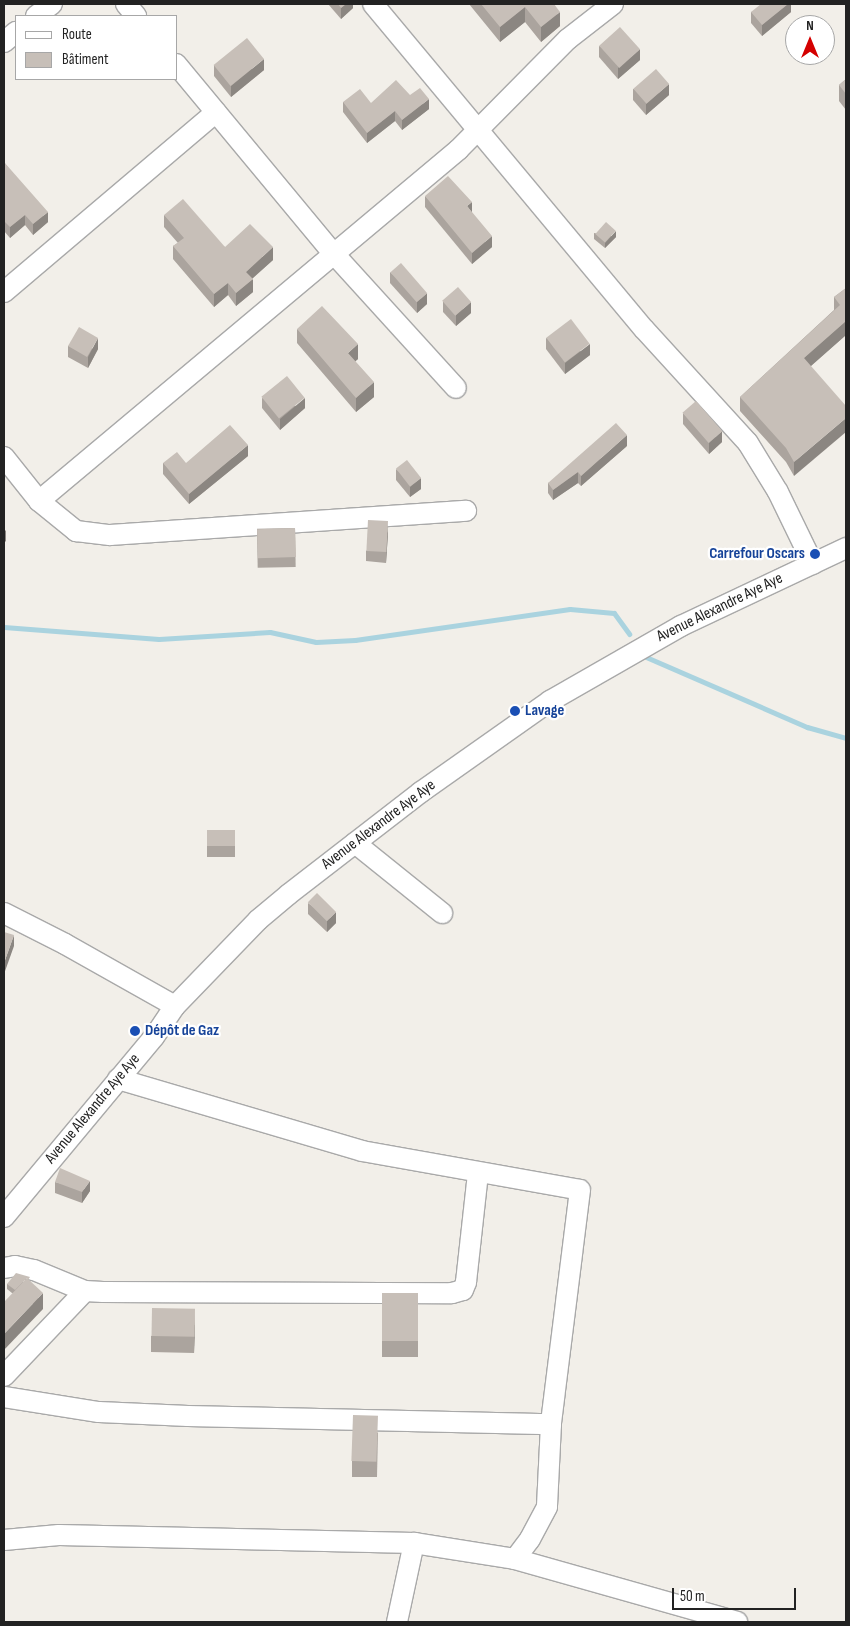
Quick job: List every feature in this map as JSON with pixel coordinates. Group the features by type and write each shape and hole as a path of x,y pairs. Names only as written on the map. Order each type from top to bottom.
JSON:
{"street":[{"path":"37,15 52,4"},
{"path":"126,4 135,15"},
{"path":"373,4 644,329 756,454 813,564"},
{"path":"39,501 480,130 568,39 613,4"},
{"path":"4,42 15,33"},
{"path":"178,66 334,254 456,388"},
{"path":"4,292 216,112"},
{"path":"4,457 39,501 76,531 110,535 466,511"},
{"name":"Avenue Alexandre Aye Aye","path":"4,1217 118,1079 175,1006 258,920 421,792 550,701 657,639 846,548"},
{"path":"355,843 442,913"},
{"path":"4,914 65,944 175,1006"},
{"path":"118,1079 362,1151 580,1190 551,1424 547,1507 530,1539 514,1559"},
{"path":"4,1268 15,1266 34,1270 85,1291 173,1294 452,1293 463,1290 478,1173"},
{"path":"4,1376 85,1291"},
{"path":"4,1397 99,1412 178,1416 551,1424"},
{"path":"4,1540 79,1536 414,1543 514,1559 737,1622"},
{"path":"397,1622 414,1543"}],"building":[{"path":"338,4 346,4 341,8"},
{"path":"481,4 554,4 560,12 541,27 525,7 500,27"},
{"path":"761,4 788,4 762,25 751,12"},
{"path":"620,27 640,49 619,68 599,46"},
{"path":"247,38 264,59 231,86 214,65"},
{"path":"656,69 669,84 646,104 633,89"},
{"path":"846,79 846,94 839,85"},
{"path":"396,80 410,95 420,88 429,99 402,120 395,111 367,133 343,102 360,89 371,103"},
{"path":"4,162 48,212 33,224 25,215 10,227 4,221"},
{"path":"448,176 472,202 467,206 492,236 472,253 425,196"},
{"path":"183,199 225,247 250,224 273,247 246,272 253,279 236,293 228,283 214,294 173,246 184,238 164,215"},
{"path":"606,222 616,231 605,243 595,234"},
{"path":"401,263 427,293 417,302 390,272"},
{"path":"458,287 471,302 455,316 442,301"},
{"path":"846,288 846,321 804,358 846,406 846,418 794,462 786,448 740,397 840,305 834,297"},
{"path":"322,306 358,344 348,353 374,382 356,398 297,329"},
{"path":"571,319 590,344 565,362 546,338"},
{"path":"79,327 98,338 87,357 68,346"},
{"path":"287,376 305,398 279,419 261,397"},
{"path":"696,401 722,431 709,443 682,413"},
{"path":"616,423 627,435 581,476 578,472 553,490 548,483"},
{"path":"230,425 248,445 189,494 163,463 177,452 186,463"},
{"path":"407,460 421,478 410,487 396,469"},
{"path":"368,520 388,521 386,552 366,551"},
{"path":"295,528 296,557 258,558 257,529"},
{"path":"207,830 235,830 235,846 207,846"},
{"path":"317,893 336,912 327,921 308,902"},
{"path":"4,932 14,935 4,963"},
{"path":"60,1168 90,1181 82,1192 55,1182"},
{"path":"16,1273 30,1277 15,1290 7,1284"},
{"path":"27,1278 43,1293 4,1334 4,1302"},
{"path":"382,1293 418,1293 418,1341 382,1341"},
{"path":"152,1308 195,1309 195,1337 152,1336"},
{"path":"353,1415 378,1416 376,1462 351,1461"}],"waterway":[{"path":"4,627 159,639 270,632 316,642 355,640 570,609 614,613 629,634"},
{"path":"646,657 807,727 846,738"}],"place":[{"name":"Carrefour Oscars","path":"815,554"},
{"name":"Lavage","path":"515,711"},
{"name":"Dépôt de Gaz","path":"135,1031"}]}
